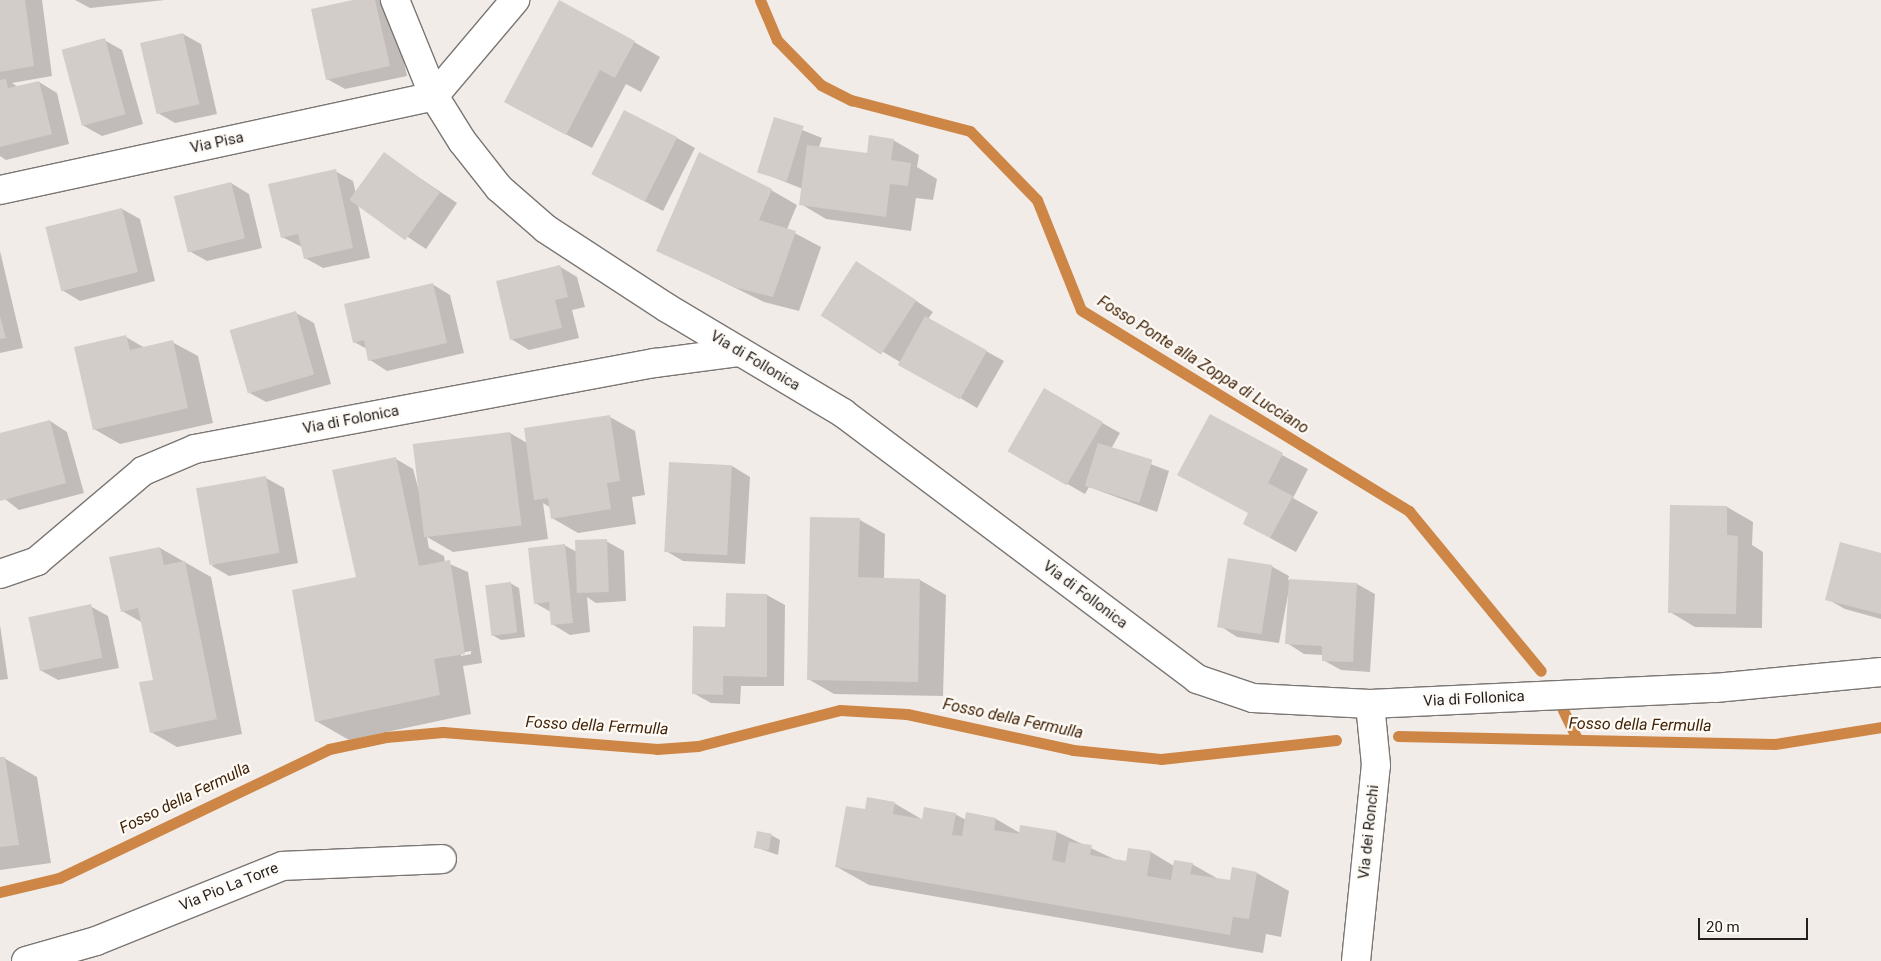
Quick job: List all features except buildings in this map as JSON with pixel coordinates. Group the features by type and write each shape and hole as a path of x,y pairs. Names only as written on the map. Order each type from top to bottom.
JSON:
{"street":[{"name":"Via di Follonica","path":"395,0 434,96 498,188 546,229 739,352 843,413 1197,679 1253,698 1370,704 1715,688 1881,672"},
{"path":"434,96 516,0"},
{"name":"Via Pisa","path":"0,190 434,96"},
{"name":"Via di Folonica","path":"0,574 37,561 143,470 195,449 655,363 739,352"},
{"name":"Via dei Ronchi","path":"1356,961 1376,765 1370,704"},
{"name":"Via Pio La Torre","path":"26,961 96,940 283,866 442,859"}],"waterway":[{"name":"Fosso Ponte alla Zoppa di Lucciano","path":"760,0 777,40 821,85 851,100 970,131 1037,200 1081,310 1409,511 1541,671"},
{"name":"Fosso della Fermulla","path":"0,892 59,878 329,749 386,737 443,732 657,749 698,746 840,710 907,714 1073,750 1161,759 1336,740"},
{"name":"Fosso Ponte alla Zoppa di Lucciano","path":"1563,710 1577,739"},
{"name":"Fosso della Fermulla","path":"1398,736 1775,744 1881,727"}]}
